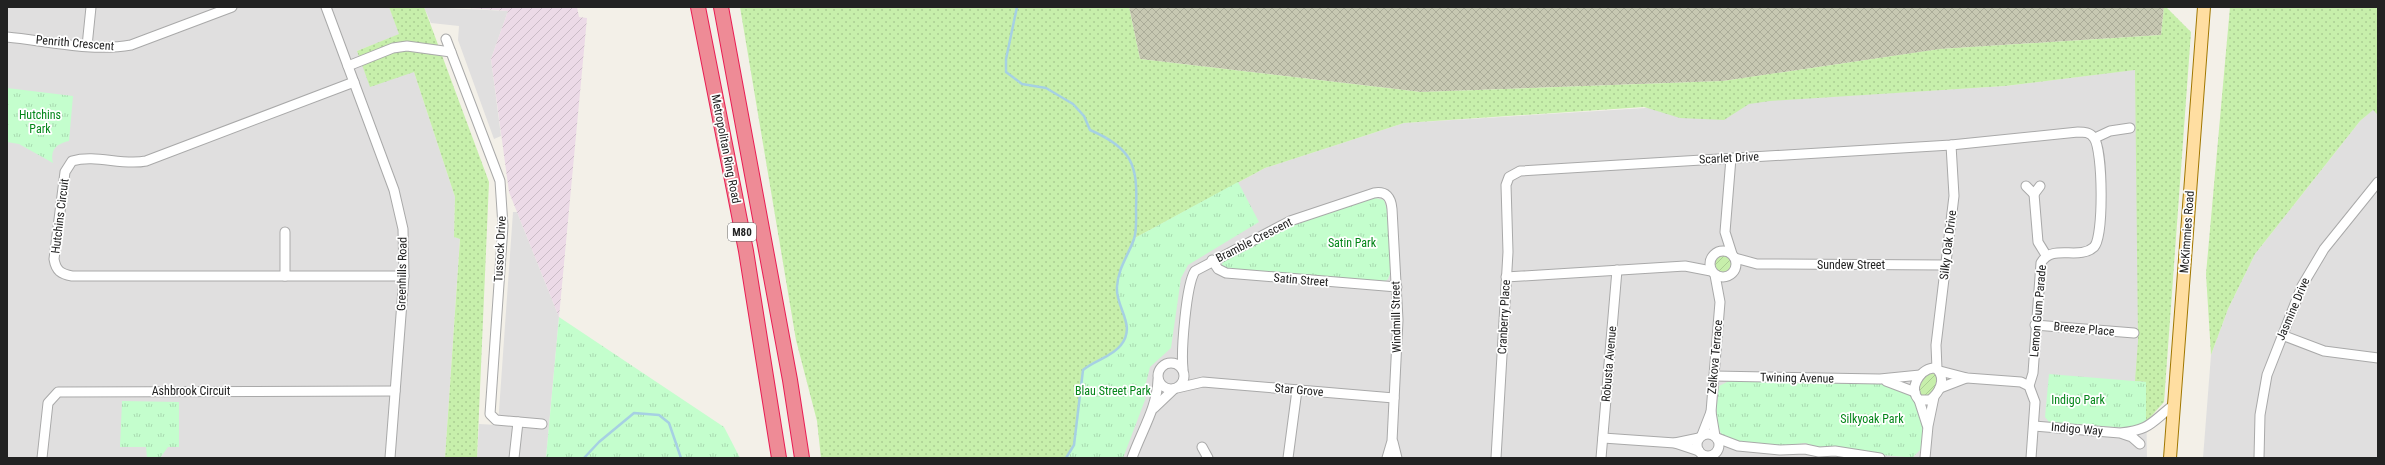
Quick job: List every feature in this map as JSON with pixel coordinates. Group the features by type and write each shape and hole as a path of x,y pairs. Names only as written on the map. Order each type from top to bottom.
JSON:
{"highway":[{"name":"Metropolitan Ring Road","path":"698,7 746,251 779,458"},
{"name":"Metropolitan Ring Road","path":"721,7 787,364 802,458"}],"main road":[{"name":"McKimmies Road","path":"2170,458 2204,7"}],"street":[{"path":"87,46 91,7"},
{"name":"Penrith Crescent","path":"7,36 109,48 131,45 232,7"},
{"name":"Greenhills Road","path":"326,7 394,190 403,229 404,276 390,458"},
{"name":"Tussock Drive","path":"446,39 500,181 503,226 490,414 496,420 542,424"},
{"path":"348,66 394,48 407,46 451,52"},
{"name":"Hutchins Circuit","path":"354,82 146,161 122,163 85,159 72,161 67,167 54,259 58,271 62,274 72,276 404,276"},
{"path":"1951,145 2078,132 2090,134 2095,138 2110,131 2130,128"},
{"name":"Lemon Gum Parade","path":"2030,386 2033,372 2040,268 2046,255 2086,251 2097,243 2101,192 2098,149 2095,138"},
{"name":"Scarlet Drive","path":"1509,177 1515,172 1525,171 1951,145"},
{"name":"Silky Oak Drive","path":"1939,370 1936,345 1954,196 1951,145"},
{"path":"1506,277 1685,266 1713,273 1730,275 1736,266 1726,232 1732,158"},
{"name":"Cranberry Place","path":"1496,458 1508,232 1506,185 1509,177"},
{"name":"Jasmine Drive","path":"2259,458 2262,401 2272,360 2302,286 2316,260 2378,182"},
{"path":"2026,186 2034,194 2038,242 2046,255"},
{"path":"2034,194 2040,186"},
{"name":"Bramble Crescent","path":"1183,370 1182,346 1190,279 1195,271 1212,260 1277,226 1302,216 1374,193 1380,192 1387,195"},
{"name":"Windmill Street","path":"1387,195 1391,201 1392,209 1398,326 1392,441 1387,458"},
{"path":"285,232 285,276"},
{"path":"1713,273 1709,264 1726,232"},
{"path":"1685,266 1724,251 1734,256"},
{"name":"Sundew Street","path":"1734,256 1758,264 1945,265"},
{"name":"Satin Street","path":"1212,260 1218,269 1226,274 1397,287"},
{"name":"Sundew Street","path":"1730,275 1758,264"},
{"name":"Robusta Avenue","path":"1601,458 1617,270"},
{"name":"Zelkova Terrace","path":"1713,273 1720,302"},
{"name":"Zelkova Terrace","path":"1716,437 1711,412 1720,302 1730,275"},
{"name":"Breeze Place","path":"2035,325 2134,333"},
{"path":"2282,335 2324,352 2378,358"},
{"name":"Silky Oak Drive","path":"1923,373 1936,345"},
{"path":"1132,458 1158,391 1158,371 1182,346"},
{"path":"1151,412 1182,382 1183,370 1177,363 1168,362"},
{"path":"1928,426 1917,396 1916,383 1923,373 1930,368 1967,378 2021,382 2030,386 2034,395 2034,426 2031,458"},
{"name":"Star Grove","path":"1183,370 1203,382"},
{"path":"1925,458 1928,426 1934,397 1940,388 1942,379 1939,370"},
{"name":"Twining Avenue","path":"1714,376 1880,379 1923,373"},
{"path":"1940,388 1967,378"},
{"name":"Twining Avenue","path":"1880,379 1917,396"},
{"path":"1158,380 1163,386 1175,388"},
{"name":"Star Grove","path":"1175,388 1203,382 1394,398"},
{"path":"1288,458 1297,390"},
{"name":"Ashbrook Circuit","path":"42,458 48,403 58,392 395,391"},
{"path":"1917,396 1926,401 1934,397"},
{"name":"Indigo Way","path":"2120,433 2146,428 2174,404"},
{"name":"Zelkova Terrace","path":"1700,437 1711,412"},
{"path":"514,458 518,422"},
{"name":"Indigo Way","path":"2034,426 2120,433 2132,437 2140,444"},
{"path":"1603,438 1675,443 1709,434 1738,446 1780,450 1804,449 1819,455 1835,451 1880,458"},
{"path":"1700,437 1697,445 1700,454"},
{"path":"1715,455 1719,445 1716,437"},
{"name":"Windmill Street","path":"1392,441 1397,458"},
{"path":"1675,443 1708,456 1715,455 1738,446"},
{"path":"1202,447 1208,458"}],"shaded area":[{"path":"7,7 389,7 400,34 357,51 414,72 455,197 454,237 460,238 445,458 7,458"},
{"path":"424,7 508,11 491,59 501,136 494,139 458,40 459,26 431,23"},
{"path":"457,7 577,7 579,17 587,18 559,317 509,192 491,59 508,11"},
{"path":"1129,7 2164,7 2161,35 1941,49 1723,81 1421,92 1140,59"},
{"path":"2141,69 2147,458 1066,458 1135,238 1265,168 1404,123 2005,86"},
{"path":"2378,105 2378,458 2203,458 2211,355 2228,309 2255,254 2360,121"},
{"path":"513,212 517,212 559,317 546,458 477,458 479,424 498,425"}],"green space":[{"path":"389,7 424,7 489,182 477,458 445,458 460,239 454,237 455,197 414,72 370,87 357,51 399,34"},
{"path":"740,7 1129,7 1140,59 1421,92 1723,81 1940,49 2161,35 2164,7 2166,7 2191,32 2164,402 2146,422 2146,382 2135,381 2138,341 2135,70 2005,86 1770,101 1749,104 1724,120 1680,118 1644,107 1404,123 1265,168 1135,238 1117,286 1118,297 1125,318 1125,338 1121,345 1113,353 1083,370 1074,445 1066,458 821,458 817,421 796,340"},
{"path":"2230,7 2378,7 2378,115 2373,110 2360,121 2255,254 2228,309 2211,355 2206,274"},
{"name":"Hutchins Park","path":"7,88 73,96 69,141 55,148 52,154 53,163 19,144 7,142"},
{"name":"Blau Street Park","path":"1238,182 1259,222 1188,265 1181,278 1171,348 1150,367 1146,383 1145,400 1123,458 1066,458 1074,445 1083,370 1093,362 1109,355 1122,345 1128,327 1116,289 1121,265 1135,238"},
{"name":"Satin Park","path":"1375,198 1384,200 1387,210 1391,271 1388,279 1384,282 1224,269 1221,266 1224,260 1293,224"},
{"path":"1720,256 1726,256 1731,261 1729,270 1726,272 1720,272 1715,267 1715,261"},
{"path":"559,317 724,427 740,458 546,458"},
{"path":"1934,372 1937,375 1934,389 1929,395 1922,397 1919,392 1920,385 1925,377"},
{"name":"Indigo Park","path":"2049,374 2146,382 2146,422 2128,428 2049,422 2045,417"},
{"name":"Silkyoak Park","path":"1729,381 1884,384 1900,388 1914,398 1920,412 1922,419 1921,449 1913,457 1906,457 1857,453 1835,446 1819,447 1805,443 1781,446 1734,442 1722,435 1715,422 1719,386"},
{"path":"122,401 179,402 179,447 168,447 160,458 147,458 146,447 120,447"}],"waterway":[{"path":"1017,7 1006,59 1006,72 1022,84 1046,88 1073,104 1084,116 1090,130 1104,137 1124,151 1130,160 1136,180 1135,235 1121,268 1117,287 1117,294 1126,323 1127,330 1125,338 1121,345 1113,353 1083,370 1074,445 1066,458"},
{"path":"584,458 599,442 634,413 659,415 669,423 681,458"}]}
